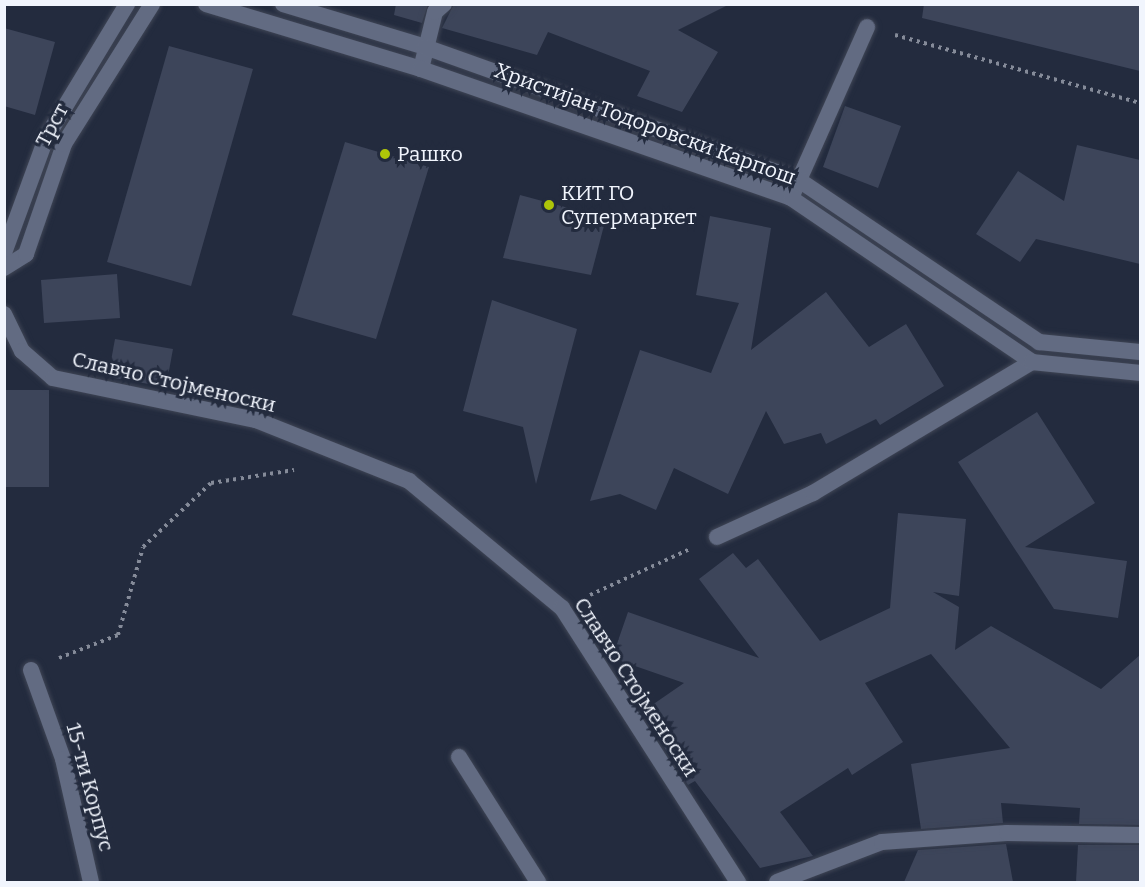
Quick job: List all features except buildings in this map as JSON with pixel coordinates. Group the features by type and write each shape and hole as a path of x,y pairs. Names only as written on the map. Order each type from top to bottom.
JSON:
{"street":[{"name":"Трст","path":"4,253 46,138 127,4"},
{"name":"Трст","path":"4,268 26,254 64,144 152,4"},
{"name":"Христијан Тодоровски Карпош","path":"206,4 421,69 791,198 1032,362 1140,373"},
{"name":"Христијан Тодоровски Карпош","path":"284,4 425,47 799,180 1039,342 1140,352"},
{"path":"421,69 435,12 444,4"},
{"path":"791,198 867,27"},
{"name":"Славчо Стојменоски","path":"4,314 21,351 53,378 256,420 409,481 562,608 738,882"},
{"path":"717,537 813,493 1032,362"},
{"name":"15-ти Корпус","path":"31,669 63,759 91,882"},
{"path":"459,757 538,882"},
{"path":"777,882 882,842 1007,833 1140,835"}],"path":[{"path":"867,27 1140,103"},
{"path":"31,669 118,636 143,548 211,483 305,468"},
{"path":"562,608 717,537"}],"place":[{"name":"Рашко","path":"385,154"},
{"name":"КИТ ГО Супермаркет","path":"549,205"}]}
